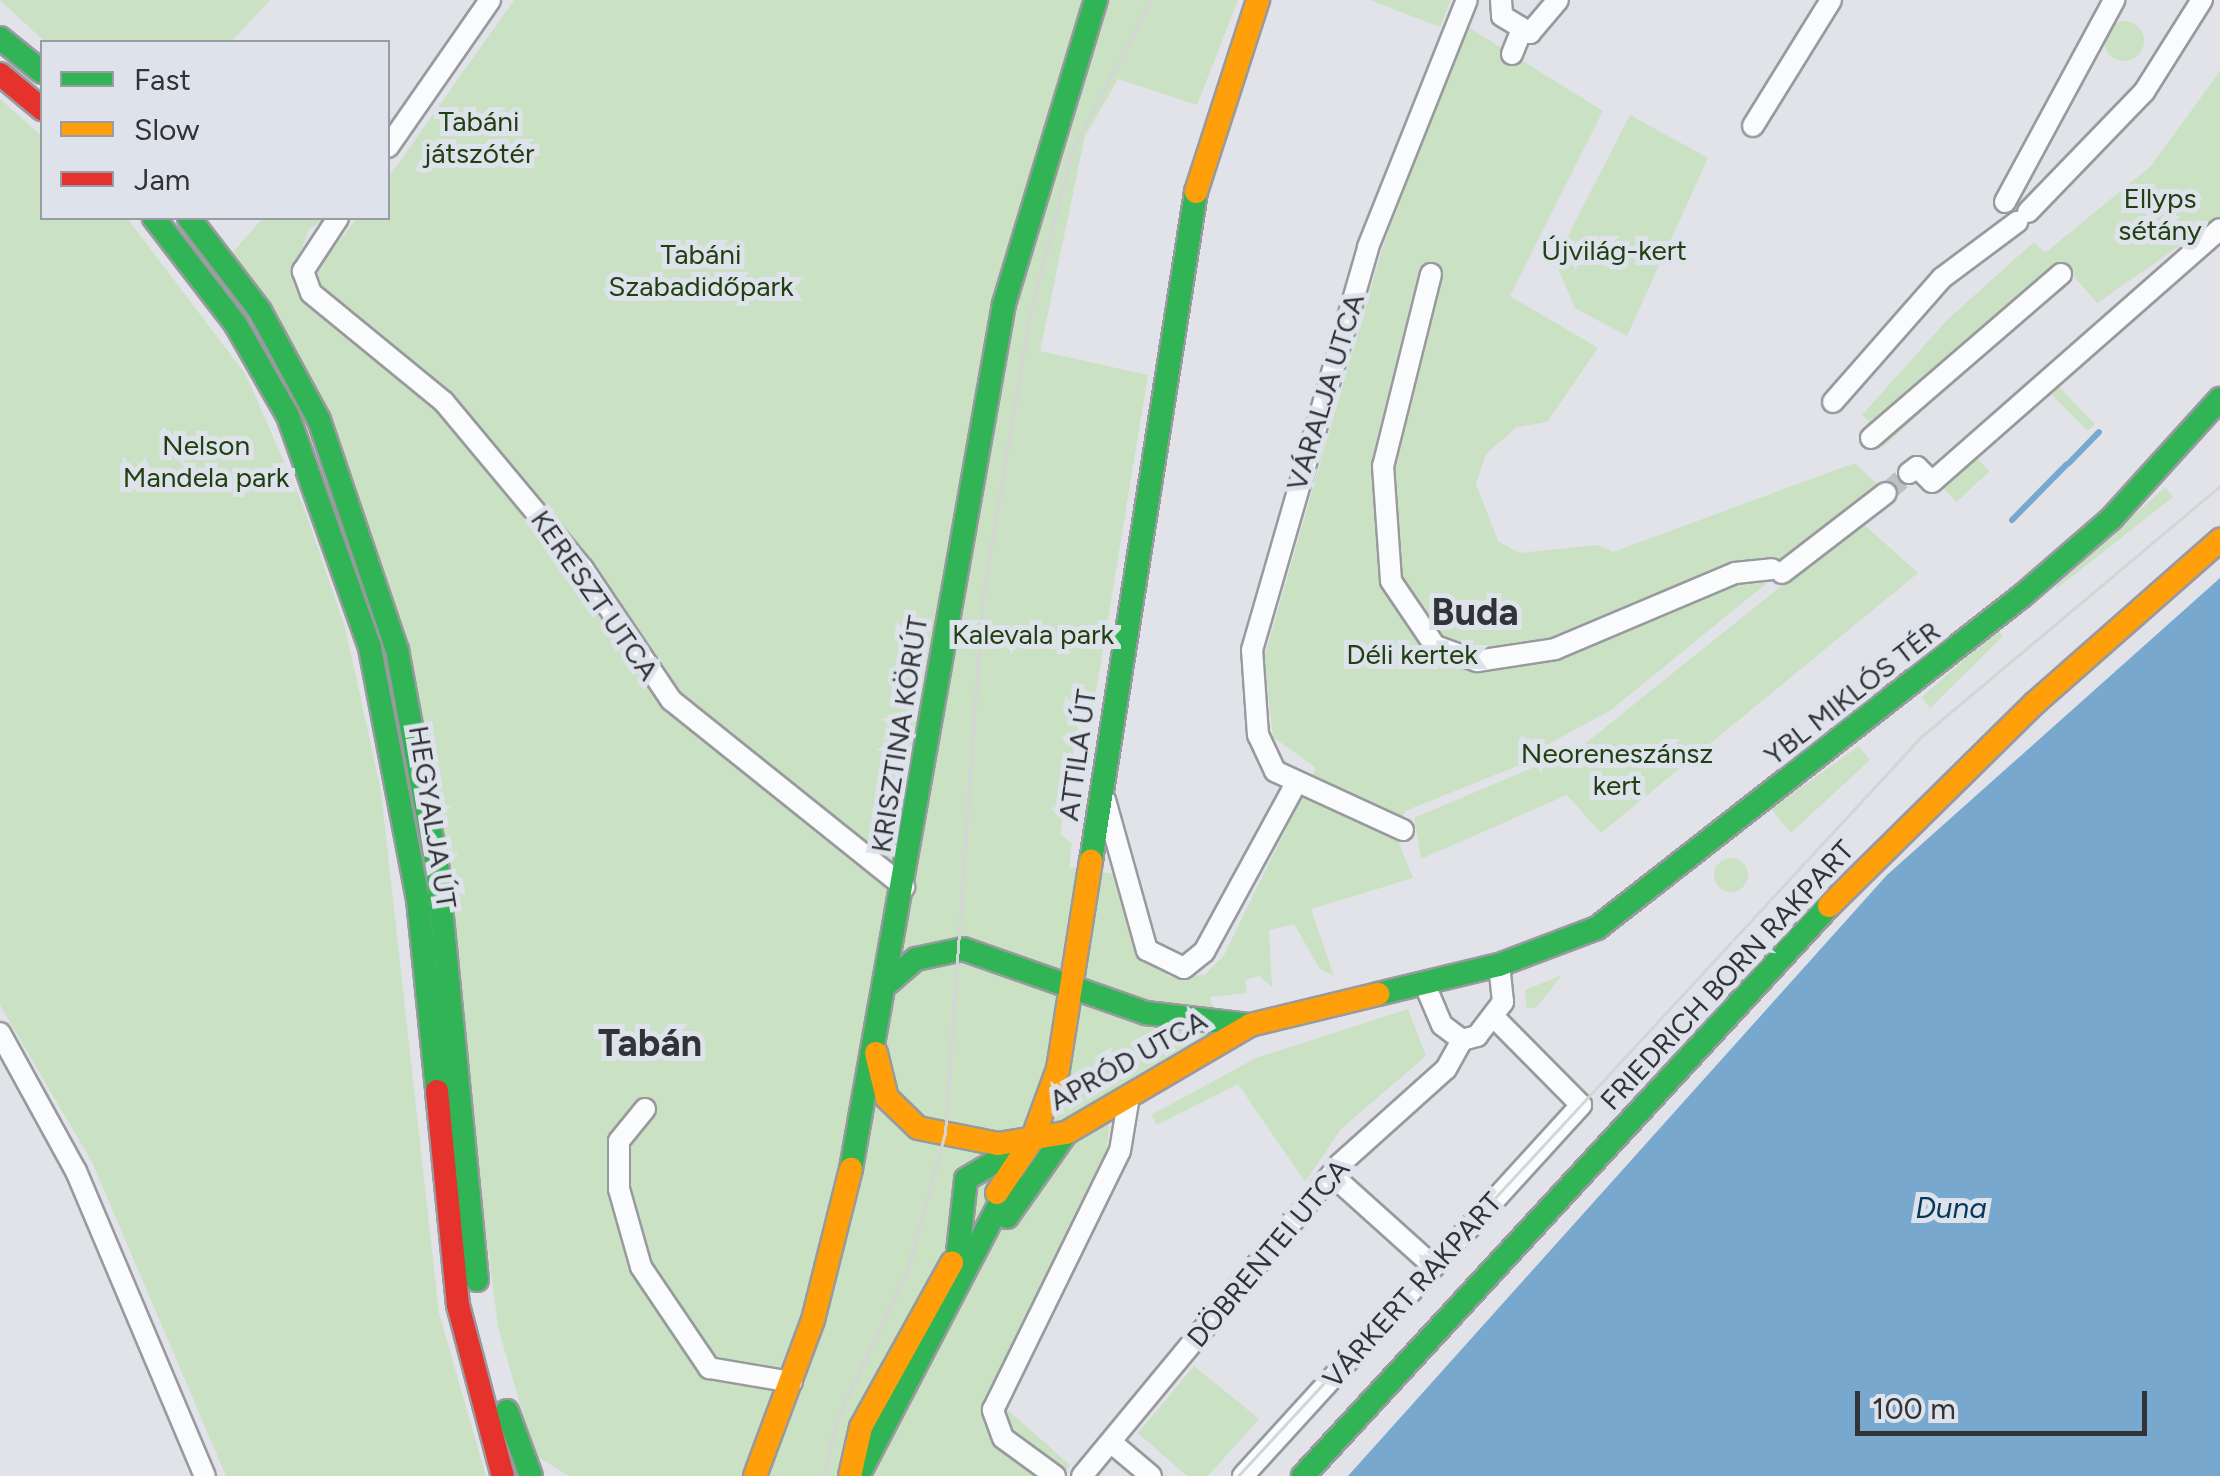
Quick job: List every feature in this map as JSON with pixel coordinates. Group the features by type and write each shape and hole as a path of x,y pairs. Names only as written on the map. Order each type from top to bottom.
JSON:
{"main road":[{"name":"KRISZTINA KÖRÚT","path":"756,1476 792,1382 876,1054 1004,304 1096,0"},
{"name":"ATTILA ÚT","path":"850,1476 862,1427 1011,1182 1032,1140 1073,989 1198,178 1258,0"},
{"path":"0,38 40,70"},
{"path":"0,74 40,108"},
{"name":"HEGYALJA ÚT","path":"156,220 235,322 288,416 370,648 418,898 456,1293 502,1476"},
{"name":"HEGYALJA ÚT","path":"191,220 260,311 319,420 396,650 436,864 478,1292 526,1470"},
{"name":"YBL MIKLÓS TÉR","path":"1459,976 1499,965 1626,910 2093,536 2213,408"},
{"name":"FRIEDRICH BORN RAKPART","path":"1303,1476 1870,863 2220,540"},
{"path":"888,983 916,959 954,948 1073,989"},
{"name":"APRÓD UTCA","path":"1032,1140 1066,1133 1250,1025 1459,976"},
{"name":"APRÓD UTCA","path":"1073,989 1146,1013 1250,1025"},
{"path":"876,1054 887,1098 918,1128 998,1144 1032,1140"},
{"path":"858,1476 966,1257 993,1230 1066,1133"},
{"path":"966,1257 966,1179 1032,1140"},
{"path":"993,1230 1011,1182"}],"street":[{"path":"390,144 490,0"},
{"name":"VÁRALJA UTCA","path":"1404,830 1294,785 1268,762 1258,735 1258,616 1368,247 1466,0"},
{"path":"1501,0 1502,16 1521,32 1539,29 1558,0"},
{"path":"1752,126 1831,0"},
{"path":"2015,212 2009,180 2114,0"},
{"path":"1833,402 1942,278 2144,92 2202,0"},
{"path":"1512,54 1521,32"},
{"name":"KERESZT UTCA","path":"337,220 307,262 304,284 444,402 583,570 671,700 904,887"},
{"path":"1909,474 1916,468 1932,482 2109,320 2220,229"},
{"path":"1430,274 1383,466 1391,581 1436,646 1477,661 1555,650 1735,573 1777,571 1886,492"},
{"path":"1871,438 2061,274"},
{"path":"1103,788 1147,950 1173,968 1204,952 1294,785"},
{"path":"1496,1019 1499,965"},
{"path":"1425,985 1432,1012 1462,1040"},
{"name":"DÖBRENTEI UTCA","path":"1082,1476 1332,1175 1446,1069 1462,1040 1496,1019"},
{"name":"VÁRKERT RAKPART","path":"1243,1476 1581,1105 1496,1019"},
{"path":"0,1033 76,1171 205,1476"},
{"path":"1055,1476 1003,1438 992,1410 1120,1151 1129,1096"},
{"path":"645,1109 619,1140 619,1189 641,1267 710,1368 792,1382"},
{"path":"1332,1175 1433,1266"},
{"path":"1112,1443 1151,1476"}],"green space":[{"path":"0,0 270,0 233,40 43,40"},
{"path":"514,0 1238,0 1197,105 1118,79 1085,136 1040,351 1148,375 1094,704 1080,714 1060,834 1072,844 1069,867 1115,874 1133,932 1169,977 1205,975 1224,955 1316,768 1273,737 1264,658 1382,249 1465,25 1603,111 1510,296 1598,348 1547,422 1517,427 1486,454 1476,484 1498,541 1519,553 1598,545 1613,552 1855,463 1882,489 1611,710 1541,748 1529,738 1518,746 1532,760 1405,811 1396,836 1413,878 1311,909 1334,976 1320,969 1294,924 1269,930 1272,987 1259,976 1245,980 1247,993 1210,997 1222,1036 1112,1099 1107,1149 990,1394 1071,1466 1058,1476 569,1476 538,1457 498,1327 414,672 335,425 232,253 261,220 325,220 309,229 301,251 300,267 312,276 355,220 390,220 390,175"},
{"path":"1370,0 1451,0 1440,27"},
{"path":"2124,21 2138,27 2144,41 2138,55 2124,61 2110,55 2104,41 2110,27"},
{"name":"Ellyps sétány","path":"2220,71 2220,218 2097,303 2072,274 1882,448 1862,430 1869,421 1862,415 1948,319 2034,242 2045,253 2151,166"},
{"name":"Nelson Mandela park","path":"0,99 40,134 40,220 129,220 246,375 303,505 345,627 381,791 439,1313 486,1476 226,1476 92,1162 0,1005"},
{"name":"Újvilág-kert","path":"1630,115 1708,158 1627,336 1575,308 1555,261"},
{"path":"2055,383 2095,424 2087,431 2048,390"},
{"path":"1975,456 1989,471 1956,502 1942,487"},
{"path":"2165,487 2173,497 2056,589 2056,586"},
{"name":"Neoreneszánsz kert","path":"1861,522 1918,573 1601,833 1567,795 1421,859 1414,818 1581,747"},
{"path":"1998,630 2003,636 1930,708 1922,697"},
{"path":"1859,746 1870,760 1791,833 1771,809"},
{"path":"1731,858 1743,863 1748,875 1743,887 1731,892 1719,887 1714,875 1719,863"},
{"path":"1562,975 1537,1007 1527,1009 1525,990"},
{"path":"1408,1009 1426,1056 1341,1129 1305,1182 1238,1084 1157,1125 1151,1115 1256,1058"},
{"path":"1194,1366 1259,1419 1208,1476 1187,1476 1138,1433"}],"water":[{"name":"Duna","path":"2220,578 2220,1476 1348,1476 1887,875"}],"waterway":[{"path":"2069,463 2099,432"},
{"path":"2012,520 2067,464"}],"tunnel":[{"path":"1886,493 1909,473"}],"tram line":[{"path":"824,1476 836,1421 908,1269 945,1133 982,602 1031,309 1073,148 1151,0"},
{"path":"1238,1476 1921,737 2220,486"}],"traffic: fast":[{"path":"851,1169 1004,304 1096,0"},
{"path":"0,38 40,70"},
{"path":"1091,861 1196,192"},
{"path":"156,220 235,323 288,416 370,648 418,899 437,1091"},
{"path":"191,220 260,311 319,420 397,650 437,865 477,1280"},
{"path":"1378,994 1499,965 1597,928 2022,596 2111,519 2220,399"},
{"path":"1303,1476 1829,906"},
{"path":"888,983 916,959 963,949 1146,1013 1250,1025"},
{"path":"1007,1217 1066,1133"},
{"path":"958,1252 966,1179 1027,1143"},
{"path":"858,1476 1011,1182"},
{"path":"507,1411 531,1476"}],"traffic: slow":[{"path":"1196,192 1258,0"},
{"path":"1829,906 2035,703 2220,540"},
{"path":"997,1193 1032,1140 1058,1069 1091,861"},
{"path":"876,1053 887,1098 918,1128 998,1144 1066,1133 1250,1025 1378,994"},
{"path":"755,1476 813,1320 851,1169"},
{"path":"850,1476 861,1427 952,1263"}],"traffic: jam":[{"path":"0,74 40,107"},
{"path":"437,1091 458,1305 503,1476"}],"district":[{"name":"Buda","path":"1475,613"},
{"name":"Tabán","path":"650,1044"}],"park label":[{"name":"Tabáni játszótér","path":"479,137"},
{"name":"Tabáni Szabadidőpark","path":"701,270"},
{"name":"Kalevala park","path":"1033,634"},
{"name":"Déli kertek","path":"1412,654"}]}
